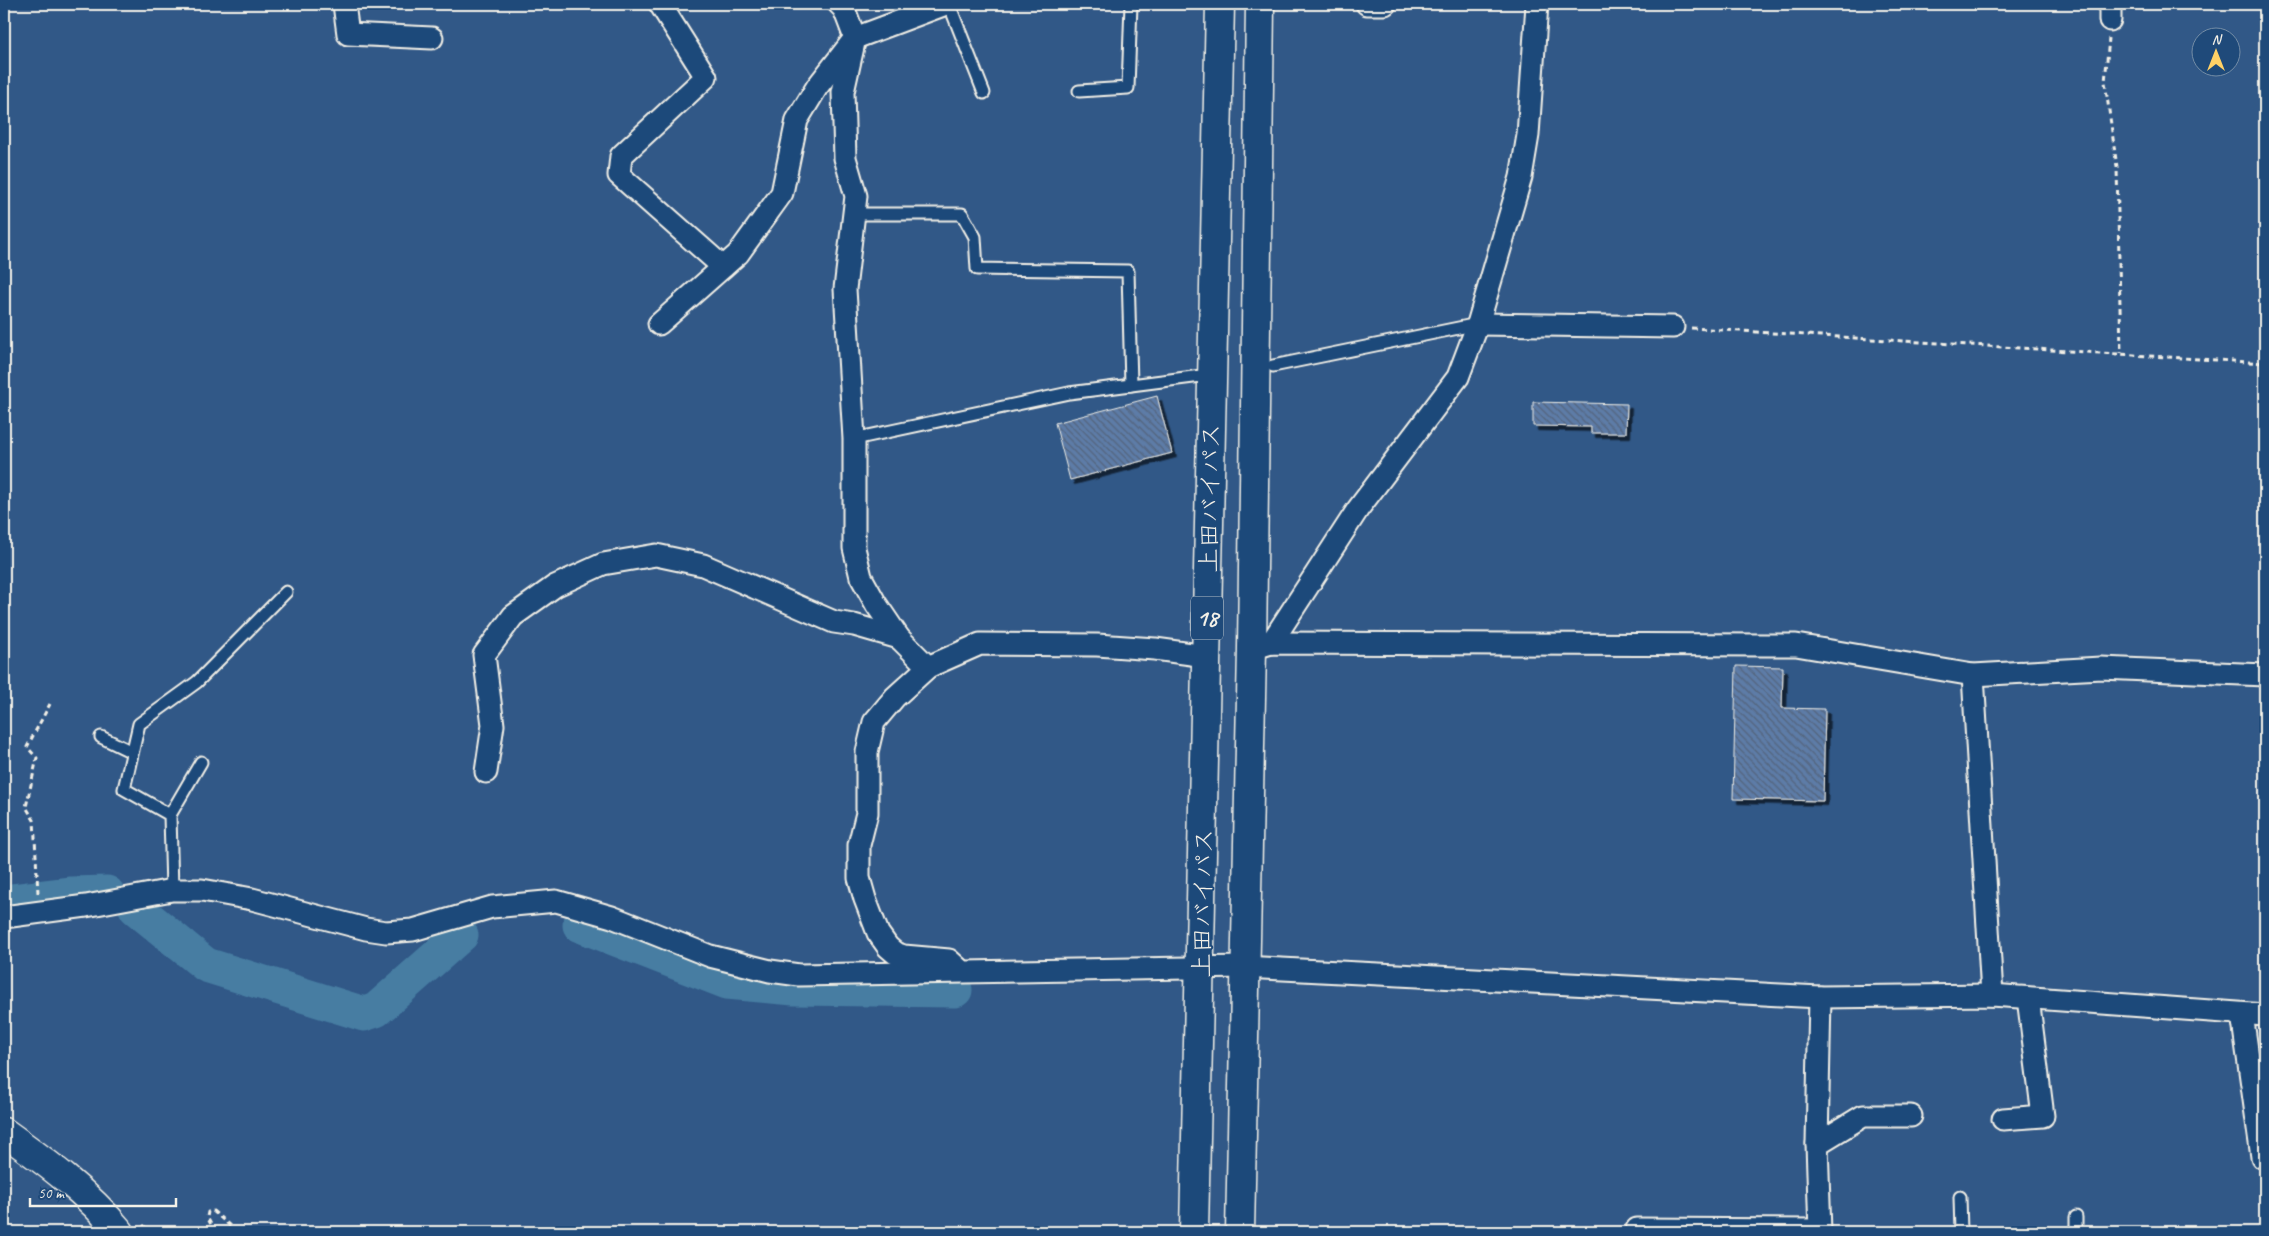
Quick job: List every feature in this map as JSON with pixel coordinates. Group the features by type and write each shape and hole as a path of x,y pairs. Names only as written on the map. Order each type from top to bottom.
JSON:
{"main road":[{"name":"上田バイパス","path":"1194,1232 1220,4"},
{"name":"上田バイパス","path":"1240,1232 1245,967 1261,646 1260,4"},
{"path":"4,1132 74,1184 99,1207 120,1232"}],"street":[{"path":"344,4 348,34 432,38"},
{"path":"660,4 706,77 621,156 618,175 723,267"},
{"path":"839,4 844,9 855,38 843,92 845,158 856,196 845,289 854,440 854,548 861,577 899,638 928,667"},
{"path":"659,324 738,254 782,193 797,120 817,87 855,38 947,4"},
{"path":"1367,4 1385,4"},
{"path":"1261,646 1358,509 1458,377 1478,324 1521,177 1528,135 1537,4"},
{"path":"1478,324 1673,327"},
{"path":"486,772 493,725 484,655 513,616 555,586 602,564 656,555 703,565 834,622 854,625 899,638"},
{"path":"963,973 949,960 904,956 888,948 878,932 864,898 859,878 858,846 867,813 867,752 874,722 895,696 928,667 980,644 1097,645 1154,649 1206,656"},
{"path":"1261,646 1796,645 1973,675 2101,668 2265,675"},
{"path":"1973,675 1992,995"},
{"path":"4,917 172,890 202,890 230,894 366,929 386,932 413,930 492,907 556,901 612,917 710,956 770,971 833,976 1245,967 1820,997 1992,995 2265,1015"},
{"path":"1637,1232 1637,1229 1820,1231 1818,1144 1820,997"},
{"path":"2002,1119 2043,1116 2028,998"},
{"path":"2242,1014 2262,1157"},
{"path":"1818,1144 1863,1116 1911,1116"}],"lane":[{"path":"947,4 984,93"},
{"path":"1079,92 1128,88 1131,4"},
{"path":"854,214 962,214 975,237 977,268 1128,270 1131,385"},
{"path":"1273,366 1478,324"},
{"path":"854,440 1069,392 1201,376"},
{"path":"170,815 124,790 139,724 197,682 286,592"},
{"path":"101,737 132,752"},
{"path":"172,890 170,815 200,762"},
{"path":"1960,1197 1961,1232"},
{"path":"2076,1217 2076,1232"}],"path":[{"path":"2110,12 2105,82 2117,167 2121,353"},
{"path":"1673,327 2265,363"},
{"path":"38,900 34,824 26,807 37,758 27,747 50,704"},
{"path":"216,1232 207,1217 210,1211 213,1211 237,1232"}],"building":[{"path":"1157,396 1172,453 1070,480 1055,423"},
{"path":"1533,402 1627,404 1626,433 1591,433 1591,427 1533,426"},
{"path":"1736,666 1783,667 1782,708 1825,709 1823,801 1733,799"}],"waterway":[{"path":"4,902 71,894 107,893"},
{"path":"136,908 206,965 364,1014 376,1010 461,935"},
{"path":"580,925 727,982 794,988 955,990"}]}
